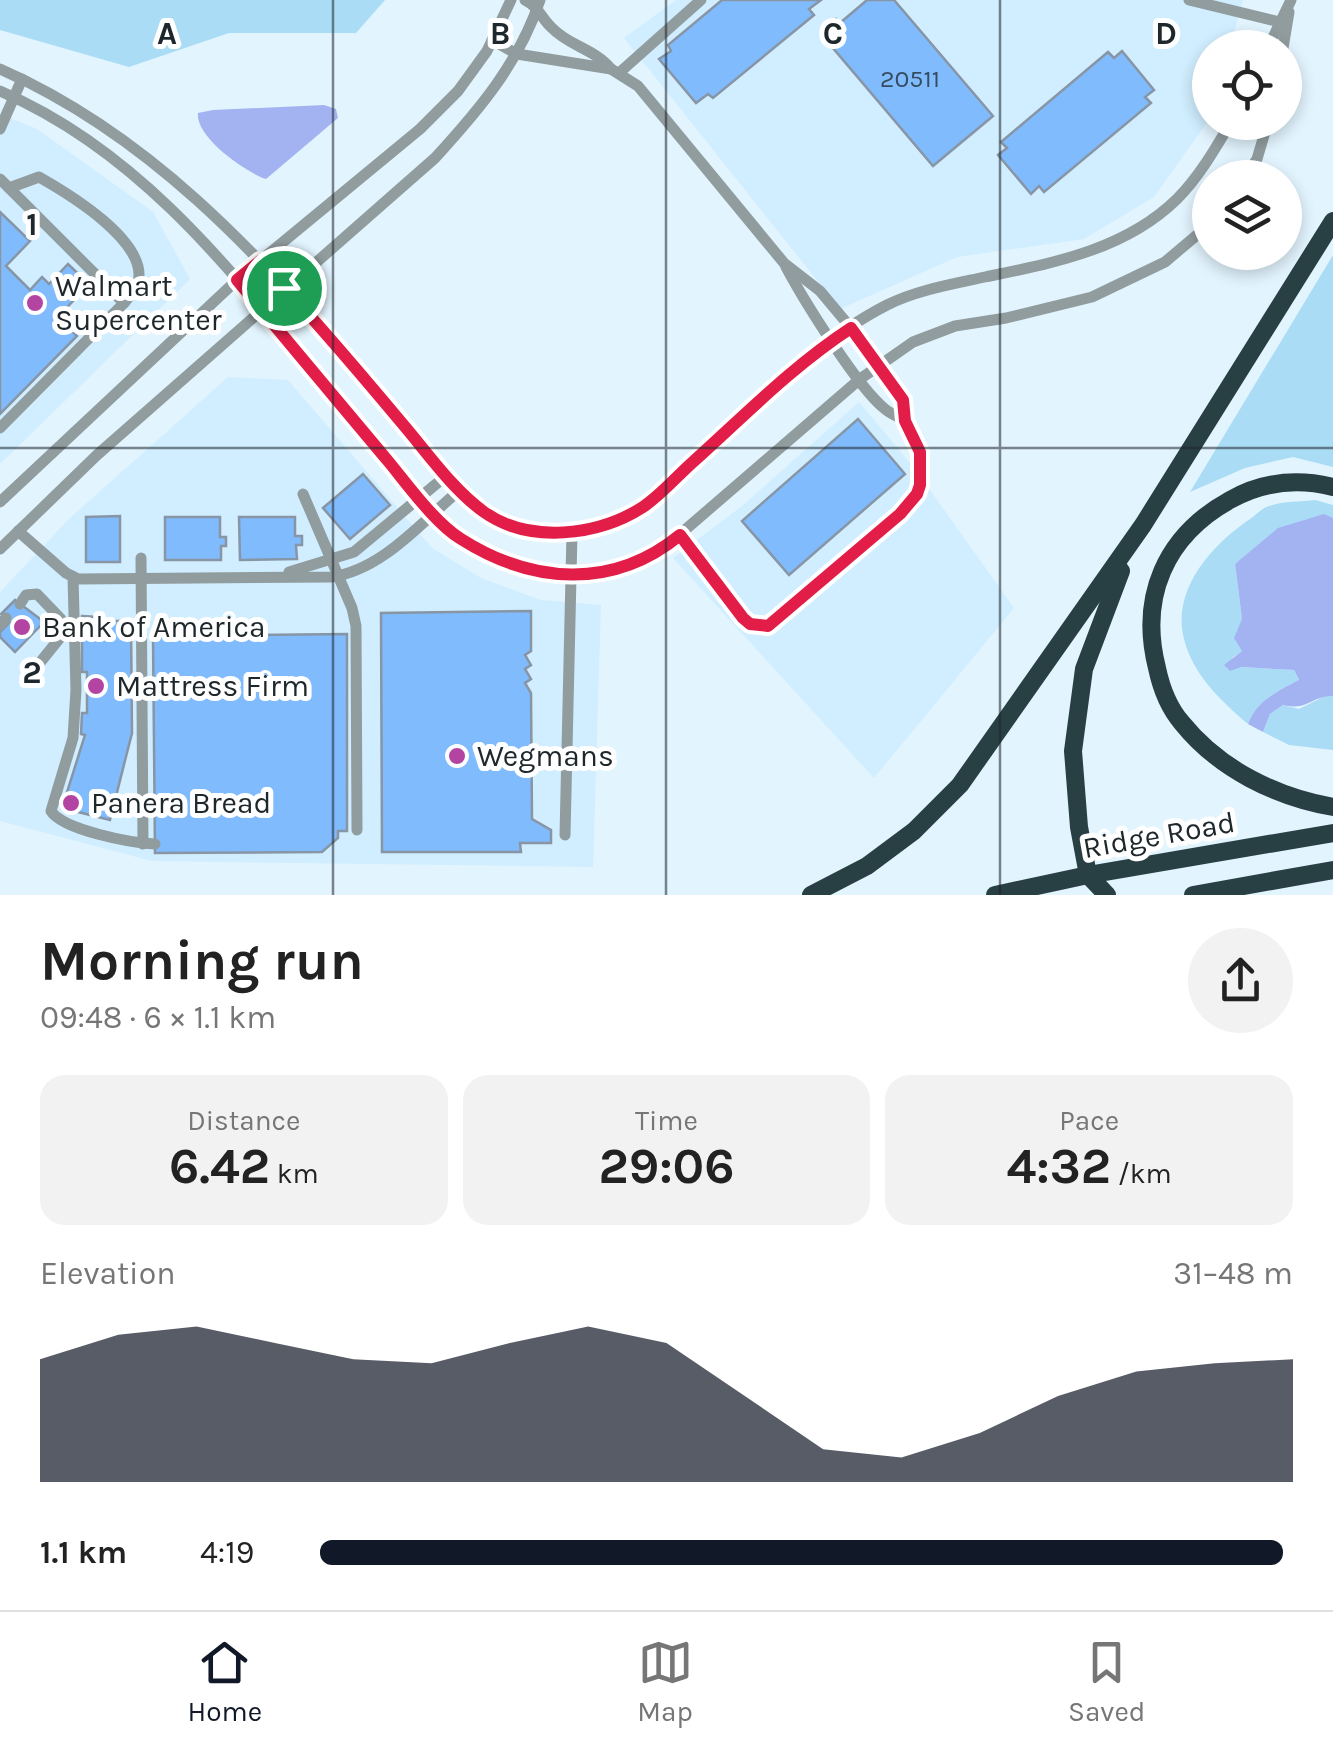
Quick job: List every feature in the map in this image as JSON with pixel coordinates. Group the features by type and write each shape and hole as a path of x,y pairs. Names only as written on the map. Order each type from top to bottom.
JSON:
{"highway":[{"path":"811,895 867,866 898,843 960,785 1143,526 1333,221"},
{"path":"1333,486 1296,480 1274,484 1242,494 1210,511 1188,529 1170,554 1153,594 1150,643 1161,686 1180,722 1211,753 1251,780 1305,802 1333,807"},
{"path":"1106,895 1088,876 1072,751 1084,669 1113,588 1143,526"},
{"name":"Ridge Road","path":"996,895 1333,833"},
{"path":"1194,895 1333,870"}],"street":[{"path":"0,502 237,280 420,129 458,91 492,40 511,0"},
{"path":"525,0 539,3"},
{"path":"492,40 518,54 615,71 701,0"},
{"path":"1189,0 1280,22"},
{"path":"1276,30 1291,0"},
{"path":"1287,30 1291,0"},
{"path":"0,550 97,454 435,158 485,103 518,54 539,3"},
{"path":"539,3 547,24 562,37 601,57 638,86 784,263 820,292 851,328 903,400 905,421 920,452 922,476 917,494 888,524 768,626 750,624 743,618 680,535"},
{"path":"1,72 22,78 103,123 147,155 260,261 484,512 509,524 542,532 572,532 606,524 643,507 832,340 888,304 1118,242 1177,200 1220,140"},
{"path":"0,129 22,78"},
{"path":"0,92 116,159 194,230 420,498 458,537 496,557 552,574 571,576 645,559 680,535 878,365 913,342 956,326 1092,297 1165,262 1192,239"},
{"path":"0,428 124,303 138,283 136,256 107,223 39,176 4,184"},
{"path":"4,184 124,303"},
{"path":"784,263 800,294 860,380 883,408 905,421"},
{"path":"281,576 362,547 447,475"},
{"path":"18,531 74,577 338,576 371,565 461,489"},
{"path":"303,494 352,608 352,814 357,830"},
{"path":"565,836 572,532"},
{"path":"74,577 73,738 51,811 63,823 148,844 141,558"},
{"path":"20,604 26,595 37,594 61,619 58,639 34,670"}],"shaded area":[{"path":"0,0 385,0 356,33 229,33 129,67 0,30"},
{"path":"676,0 1243,0 1235,30 1192,30 1194,140 1154,197 1084,239 957,257 840,309 624,38"},
{"path":"0,114 37,129 153,212 190,279 0,464"},
{"path":"1333,255 1333,467 1293,457 1245,468 1190,492"},
{"path":"228,377 288,380 432,548 481,578 541,600 601,605 593,867 152,861 0,821 0,592 69,519"},
{"path":"859,402 915,469 1014,608 874,778 673,558 742,506"},
{"path":"1315,500 1333,505 1333,518 1297,524 1235,564 1242,651 1232,658 1241,667 1294,670 1299,681 1276,692 1248,724 1201,676 1188,652 1182,621 1189,586 1222,541 1261,510 1286,502"},
{"path":"1327,695 1333,696 1333,750 1289,745 1263,732 1270,714 1283,705 1299,709"}],"water":[{"path":"324,105 336,109 338,118 266,179 234,161 213,143 199,122 198,113 213,110"},
{"path":"1324,514 1333,518 1333,696 1299,706 1283,705 1270,714 1263,732 1248,724 1257,709 1269,697 1299,680 1294,670 1241,667 1230,671 1224,665 1242,651 1234,638 1242,619 1235,564 1278,528"}],"building":[{"path":"722,0 821,0 809,9 814,15 713,98 708,94 696,103 659,59 671,51 668,45"},
{"path":"867,0 894,0 993,116 933,166 827,41 822,30 836,19 840,23"},
{"path":"1122,51 1154,90 1145,97 1151,103 1044,192 1039,186 1031,194 998,155 1007,148 1001,142 1108,52 1114,58"},
{"name":"Walmart Supercenter","path":"0,212 30,241 6,266 30,290 42,277 49,284 68,264 89,284 58,317 77,336 0,414"},
{"path":"858,419 905,474 789,575 742,521"},
{"path":"363,474 390,505 350,539 323,508"},
{"path":"120,516 120,562 86,562 86,517"},
{"path":"165,517 220,517 220,537 226,537 221,560 165,560"},
{"path":"239,517 295,517 295,536 302,536 302,545 296,545 297,559 240,560"},
{"name":"Bank of America","path":"15,600 44,622 15,652 0,632 10,622 1,614"},
{"name":"Wegmans","path":"531,611 531,651 525,655 531,665 525,669 531,679 525,683 531,693 532,819 551,830 551,843 520,843 521,852 382,852 381,613"},
{"path":"82,616 97,617 97,621 131,621 132,733 110,820 62,808 85,735 81,734 82,713 87,713"},
{"path":"347,634 347,831 338,831 338,838 322,852 155,853 153,636"}],"place":[{"name":"Walmart Supercenter","path":"35,303"},
{"name":"Bank of America","path":"22,627"},
{"name":"Mattress Firm","path":"96,686"},
{"name":"Wegmans","path":"457,756"},
{"name":"Panera Bread","path":"71,803"}],"route":[{"path":"260,261 284,288 444,472 484,512 509,524 542,532 575,532 606,524 643,507 812,356 851,328 903,400 905,421 920,452 920,485 900,514 768,626 750,624 743,618 680,535 645,559 576,577 526,568 458,537 417,494 237,280 260,261"}]}
